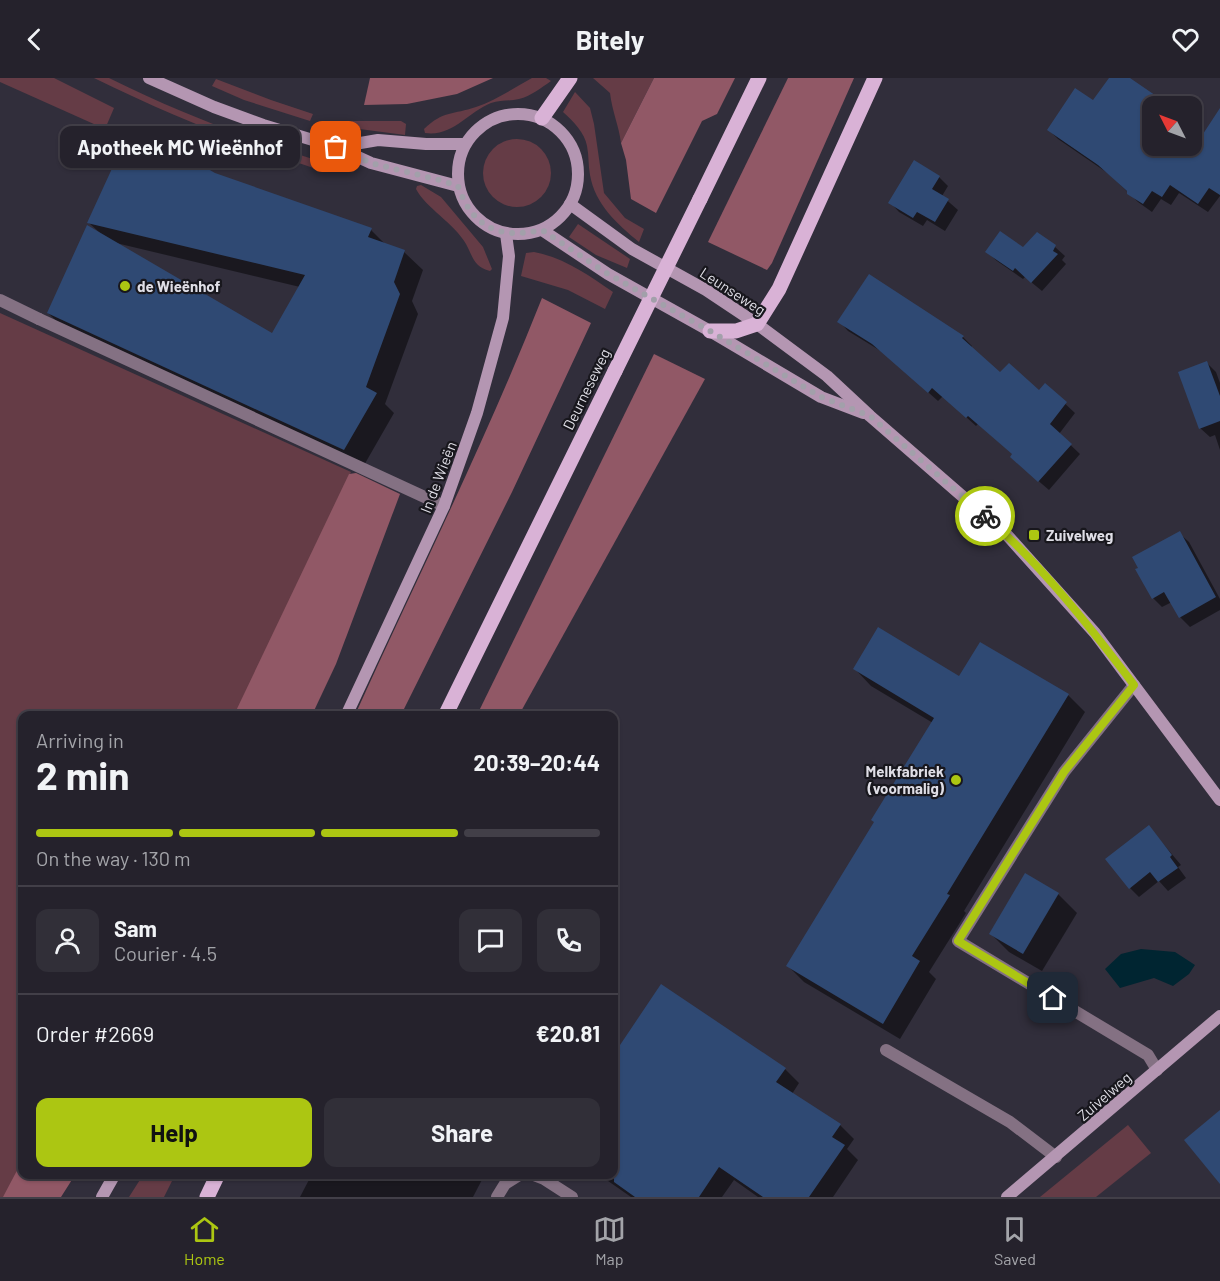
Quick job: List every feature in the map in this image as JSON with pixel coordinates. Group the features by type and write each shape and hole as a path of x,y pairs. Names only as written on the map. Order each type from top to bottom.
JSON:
{"main road":[{"path":"149,78 263,125 336,147 371,163 458,186"},
{"path":"542,118 570,78"},
{"name":"Deurneseweg","path":"447,711 759,78"},
{"path":"710,331 736,331 757,324 779,289 875,78"},
{"path":"520,114 542,118 564,134 572,146 577,158 578,182 570,204 558,219 542,230 521,235 506,234 487,226 472,213 463,200 458,186 458,164 465,144 485,123 499,116 520,114"},
{"path":"336,147 378,140 465,144"},
{"name":"Leunseweg","path":"570,204 632,249 706,290 827,375 870,416 1007,535 1095,633 1219,801"},
{"name":"Leunseweg","path":"542,230 608,274 821,397 870,416"},
{"name":"In de Wieën","path":"348,711 444,506 477,413 503,318 509,256 506,234"},
{"name":"Zuivelweg","path":"1007,1197 1220,1016"},
{"path":"102,1197 112,1179"},
{"path":"207,1197 216,1179"}],"street":[{"path":"0,300 444,506"},
{"path":"1134,685 1064,772 958,941 1148,1055 1157,1070"},
{"path":"886,1050 1010,1122 1056,1157"},
{"path":"498,1197 505,1184 513,1179"},
{"path":"544,1179 572,1197"}],"shaded area":[{"path":"0,78 54,78 114,108 105,129 0,82"},
{"path":"94,78 109,78 186,113 238,134 319,161 327,167 322,171 235,140"},
{"path":"370,78 493,78 457,94 407,104 364,105"},
{"path":"532,78 546,78 551,81 523,98 491,103 452,128 435,133 425,133 424,129 437,119 483,104"},
{"path":"593,78 654,78 621,143 610,93"},
{"path":"654,78 735,78 717,114 702,121 656,213 631,199 626,160 621,143"},
{"path":"788,78 854,78 767,270 708,242"},
{"path":"216,79 313,114 310,121 244,100 212,86"},
{"path":"575,92 590,108 604,193 625,218 644,229 639,242 615,221 597,195 590,175 588,149 584,136 563,112"},
{"path":"352,121 401,121 406,124 405,135 352,128"},
{"path":"517,139 530,142 541,149 548,160 551,173 548,186 541,197 530,204 517,207 504,204 493,197 486,186 483,173 486,160 493,149 504,142"},
{"path":"421,185 441,197 483,247 492,269 490,271 477,264 461,237 420,196 416,189"},
{"path":"578,224 630,259 627,268 596,255 569,237"},
{"path":"534,252 566,263 613,292 605,309 568,290 521,276 526,253"},
{"path":"542,298 591,323 512,492 403,711 357,711 475,456"},
{"path":"0,313 351,472 242,711 18,711 18,1174 7,1197 0,1197"},
{"path":"654,354 705,379 521,711 479,711"},
{"path":"356,473 400,494 336,664 314,711 236,711 349,474"},
{"path":"1128,1125 1151,1153 1096,1197 1040,1197"},
{"path":"18,1169 18,1179 72,1179 61,1197 3,1197"},
{"path":"140,1179 173,1179 164,1197 129,1197"}],"water":[{"path":"1141,949 1175,952 1195,965 1189,974 1173,986 1154,978 1120,988 1105,969 1121,954"}],"building":[{"path":"1109,78 1130,78 1156,96 1142,96 1142,156 1202,156 1202,133 1220,108 1220,195 1209,188 1198,204 1170,185 1162,197 1152,191 1143,204 1127,194 1127,191 1098,165 1047,130 1075,88 1093,100"},
{"name":"de Wieënhof","path":"132,125 215,173 372,228 368,237 405,250 394,282 400,294 366,387 377,393 344,450 47,313 87,225 272,333 305,275 87,223"},
{"path":"914,160 940,176 932,189 949,199 935,222 917,212 913,218 888,203"},
{"path":"1000,231 1023,247 1037,232 1056,245 1053,251 1058,254 1031,283 1015,268 1013,271 985,252"},
{"path":"869,274 964,336 962,338 1000,372 1009,363 1039,390 1045,383 1067,402 1050,424 1072,444 1038,482 1010,457 1012,454 968,416 966,418 932,388 928,393 872,344 837,322"},
{"path":"1207,361 1220,396 1220,421 1199,429 1178,372"},
{"path":"1180,531 1216,597 1179,618 1164,592 1152,599 1135,569 1138,568 1132,557"},
{"name":"Melkfabriek (voormalig)","path":"878,627 959,676 980,642 1069,694 947,894 950,895 912,956 920,961 883,1024 786,966 874,822 871,820 934,718 853,669"},
{"path":"1149,825 1172,855 1170,857 1178,868 1158,882 1150,872 1129,889 1105,859"},
{"path":"1025,873 1059,893 1023,954 989,934"},
{"path":"661,984 786,1068 776,1082 841,1124 832,1137 845,1145 809,1197 763,1197 719,1167 699,1197 635,1197 614,1182 614,1179 618,1179 618,1048"},
{"path":"1220,1110 1220,1184 1184,1140"}],"way so far":[{"path":"336,147 371,163 458,186 463,200 472,213 487,226 506,234 521,235 542,230 608,274 821,397 870,416 985,516"}],"place":[{"name":"Apotheek MC Wieënhof","path":"336,147"},
{"name":"de Wieënhof","path":"125,286"},
{"name":"Zuivelweg","path":"1034,535"},
{"name":"Melkfabriek (voormalig)","path":"956,780"}],"route":[{"path":"985,516 1007,535 1095,633 1134,685 1064,772 958,941 1053,998"}]}
